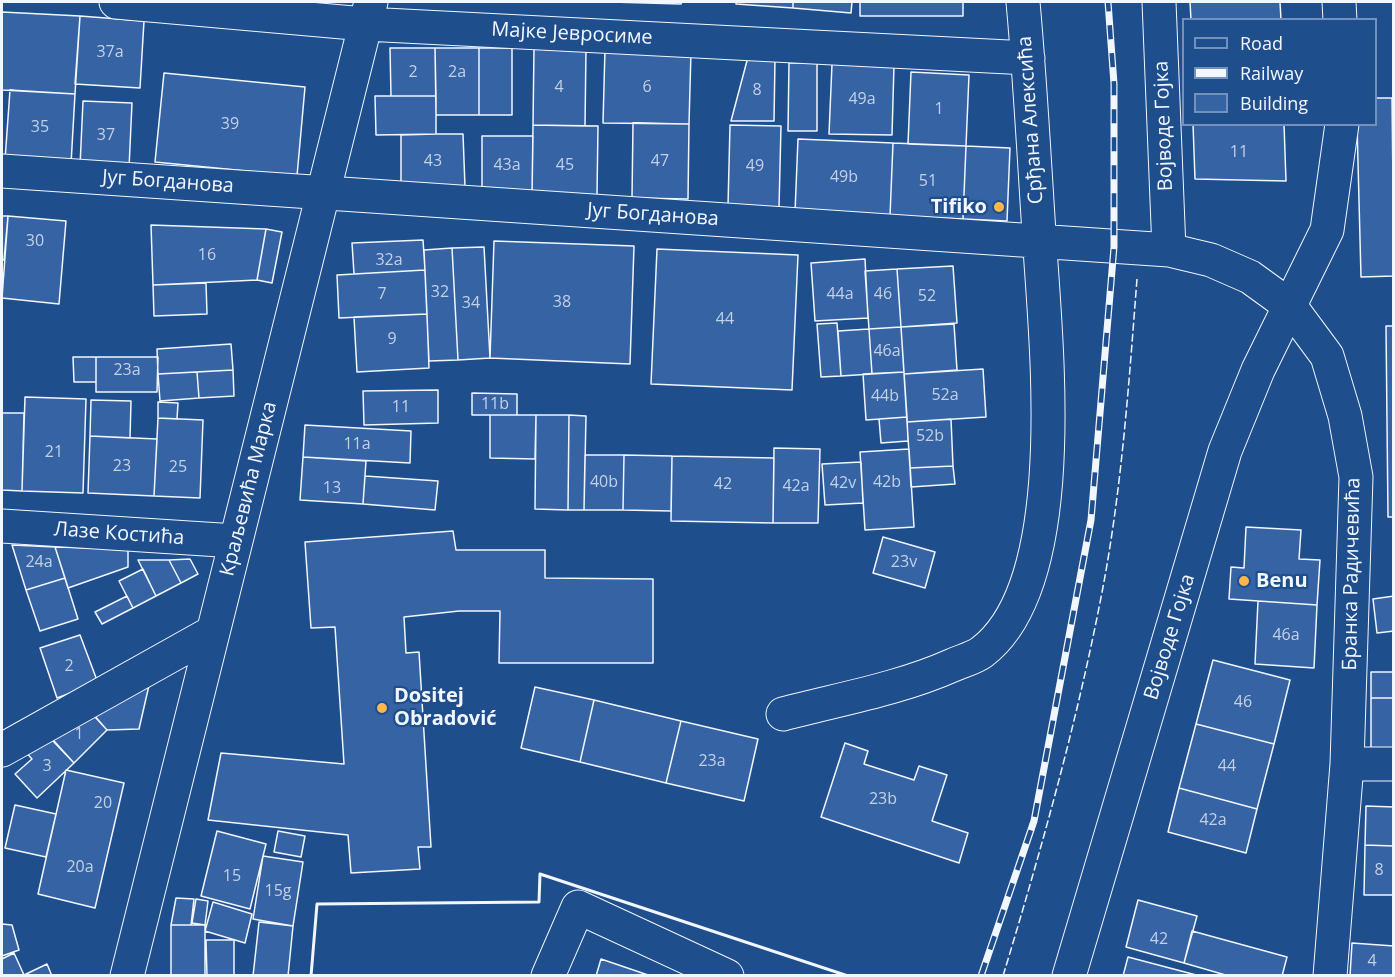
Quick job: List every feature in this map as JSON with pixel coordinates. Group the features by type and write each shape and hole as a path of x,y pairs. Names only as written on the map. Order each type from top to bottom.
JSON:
{"street":[{"name":"Мајке Јевросиме","path":"116,2 368,13 1028,58"},
{"name":"Срђана Алексића","path":"783,714 923,678 980,653 1006,628 1024,587 1036,544 1048,459 1047,351 1023,2"},
{"name":"Војводе Гојка","path":"1159,2 1169,250"},
{"path":"1339,2 1340,18"},
{"name":"Краљевића Марка","path":"127,975 368,13"},
{"path":"1290,306 1327,230 1342,126"},
{"name":"Југ Богданова","path":"2,171 1039,239 1169,250 1211,261 1250,278 1290,306"},
{"name":"Војводе Гојка","path":"1069,975 1225,451 1258,370 1290,306"},
{"name":"Бранка Радичевића","path":"1290,306 1327,356 1346,416 1356,477 1347,764 1330,975"},
{"name":"Лазе Костића","path":"2,526 236,541"},
{"path":"2,750 213,632"},
{"path":"1347,764 1394,765"},
{"path":"548,975 578,907 727,975"}],"building":[{"path":"611,2 682,2 681,4"},
{"path":"736,2 793,2 793,8 736,4"},
{"path":"793,2 852,2 851,13 793,8"},
{"path":"860,2 963,2 963,16 860,16"},
{"path":"1190,2 1280,2 1281,18 1191,18"},
{"path":"2,12 80,16 75,94 2,90"},
{"path":"80,16 144,21 140,88 75,84"},
{"path":"390,48 435,48 436,96 391,96"},
{"path":"435,48 479,48 479,115 436,115"},
{"path":"479,48 512,48 512,115 479,115"},
{"path":"534,48 586,49 585,126 533,125"},
{"path":"605,49 691,51 689,124 603,123"},
{"path":"748,57 775,59 774,121 731,121"},
{"path":"789,63 817,63 817,131 788,131"},
{"path":"832,64 894,65 892,135 829,134"},
{"path":"911,72 969,75 966,146 908,144"},
{"path":"164,73 305,87 297,176 155,162"},
{"path":"10,90 75,94 71,164 5,160"},
{"path":"375,96 436,96 436,134 376,135"},
{"path":"1377,98 1392,98 1394,276 1361,277 1357,126 1377,126"},
{"path":"83,101 132,103 129,168 80,166"},
{"path":"633,123 689,124 688,199 632,198"},
{"path":"533,125 598,126 597,195 532,194"},
{"path":"730,125 781,126 779,208 728,206"},
{"path":"1193,126 1284,126 1286,181 1195,179"},
{"path":"463,134 465,187 401,188 401,135"},
{"path":"482,136 533,136 532,194 482,193"},
{"path":"798,139 893,143 890,216 795,212"},
{"path":"893,143 966,146 963,219 890,216"},
{"path":"966,146 1010,148 1007,221 963,219"},
{"path":"2,216 8,216 4,260 2,260"},
{"path":"8,216 66,221 59,304 2,298"},
{"path":"151,225 266,229 257,280 153,285"},
{"path":"266,229 282,232 272,283 257,280"},
{"path":"423,240 425,270 354,274 352,243"},
{"path":"494,241 634,246 630,364 490,358"},
{"path":"484,247 490,358 458,360 452,248"},
{"path":"452,248 458,360 429,361 424,250"},
{"path":"657,249 798,255 792,390 651,384"},
{"path":"865,259 868,318 815,321 811,263"},
{"path":"953,266 957,323 901,327 897,269"},
{"path":"897,269 901,327 869,329 865,271"},
{"path":"425,270 427,314 339,318 337,275"},
{"path":"206,283 207,314 154,316 153,285"},
{"path":"427,314 429,368 357,372 354,317"},
{"path":"837,323 841,376 821,377 817,324"},
{"path":"954,324 957,370 904,374 901,327"},
{"path":"1386,326 1394,326 1394,517 1388,517"},
{"path":"901,327 904,372 872,374 869,329"},
{"path":"869,329 872,374 841,376 838,331"},
{"path":"231,344 233,370 158,374 157,349"},
{"path":"73,357 96,357 96,382 74,382"},
{"path":"96,357 158,357 157,392 96,392"},
{"path":"983,369 986,417 907,422 904,374"},
{"path":"233,370 234,396 199,398 197,372"},
{"path":"197,372 199,398 160,401 158,374"},
{"path":"904,372 907,417 866,420 863,374"},
{"path":"438,390 438,423 364,425 363,391"},
{"path":"472,393 517,394 517,415 472,415"},
{"path":"25,397 86,399 83,493 22,491"},
{"path":"91,400 131,401 130,438 90,436"},
{"path":"158,402 178,403 177,419 158,418"},
{"path":"2,413 24,413 22,491 2,490"},
{"path":"490,415 536,415 535,459 490,458"},
{"path":"536,415 569,415 568,510 535,509"},
{"path":"569,415 586,416 584,510 568,510"},
{"path":"907,417 908,441 881,443 879,419"},
{"path":"158,418 203,420 200,498 154,496"},
{"path":"951,419 953,466 910,468 907,422"},
{"path":"305,425 411,431 410,463 303,457"},
{"path":"90,436 157,439 154,496 88,493"},
{"path":"774,448 820,449 818,523 773,523"},
{"path":"909,449 914,527 865,530 860,452"},
{"path":"585,455 624,455 623,510 584,510"},
{"path":"624,455 672,456 671,511 623,510"},
{"path":"672,456 774,458 773,523 671,521"},
{"path":"303,457 366,461 363,504 300,500"},
{"path":"861,462 863,503 825,505 822,464"},
{"path":"953,466 955,484 911,487 910,468"},
{"path":"365,476 438,481 435,510 363,504"},
{"path":"1246,527 1301,530 1299,559 1320,560 1317,605 1229,599 1231,567 1244,568"},
{"name":"Dositej Obradović","path":"453,531 456,550 545,550 545,578 653,579 653,663 499,663 500,611 459,611 404,617 406,653 419,652 431,847 418,847 420,869 351,873 348,835 208,820 221,753 344,764 335,627 311,628 305,542"},
{"path":"883,537 935,552 925,588 873,573"},
{"path":"12,545 55,547 65,578 26,590"},
{"path":"55,547 128,549 128,567 68,588"},
{"path":"190,559 198,574 181,583 169,560"},
{"path":"138,560 169,560 181,583 156,596"},
{"path":"143,569 156,596 133,608 119,581"},
{"path":"65,578 78,619 40,631 26,590"},
{"path":"127,596 133,608 102,624 95,612"},
{"path":"1394,596 1394,631 1377,633 1373,599"},
{"path":"1258,601 1317,605 1314,668 1255,664"},
{"path":"80,635 98,683 57,698 40,648"},
{"path":"1213,660 1290,680 1274,744 1196,724"},
{"path":"1371,672 1394,672 1394,698 1371,698"},
{"path":"150,681 139,729 107,730 86,706"},
{"path":"535,687 594,700 580,762 521,748"},
{"path":"1371,698 1394,698 1394,753 1371,754"},
{"path":"594,700 681,721 666,783 580,762"},
{"path":"85,706 107,730 74,763 51,739"},
{"path":"681,721 758,739 744,801 666,783"},
{"path":"1196,724 1274,744 1257,809 1179,788"},
{"path":"44,730 74,763 37,798 15,774 32,759 23,749"},
{"path":"845,743 868,751 864,764 914,780 919,766 947,775 932,821 968,833 959,863 821,817"},
{"path":"66,770 124,783 95,908 38,894"},
{"path":"1179,788 1257,809 1246,853 1168,832"},
{"path":"15,805 56,814 46,857 5,848"},
{"path":"1366,806 1394,807 1394,846 1365,845"},
{"path":"217,831 266,844 250,909 201,896"},
{"path":"278,831 305,836 301,857 274,852"},
{"path":"1365,845 1394,846 1394,895 1364,895"},
{"path":"263,856 303,862 293,926 253,919"},
{"path":"176,898 194,899 191,925 171,925"},
{"path":"196,899 208,901 205,925 192,923"},
{"path":"1138,900 1197,916 1184,963 1126,947"},
{"path":"213,902 252,914 245,943 205,931"},
{"path":"259,922 293,926 288,976 253,976"},
{"path":"2,924 12,925 19,950 2,956"},
{"path":"171,925 205,925 205,976 171,976"},
{"path":"1192,931 1287,957 1282,976 1229,976 1184,963"},
{"path":"206,940 234,940 234,976 207,976"},
{"path":"1352,943 1394,946 1394,976 1350,976"},
{"path":"14,953 24,975 2,976 2,959"},
{"path":"1128,957 1200,976 1123,976"},
{"path":"601,959 651,976 596,976"},
{"path":"47,964 52,976 22,976 24,975"}],"railway":[{"path":"981,976 1034,821 1091,520 1114,247 1114,84 1108,2"}],"fence":[{"path":"1003,976 1058,783 1103,587 1120,472 1137,279"}],"wall":[{"path":"311,976 317,904 539,902 540,874 848,976"}],"place":[{"name":"Tifiko","path":"999,207"},
{"name":"Benu","path":"1244,581"},
{"name":"Dositej Obradović","path":"382,708"}]}
